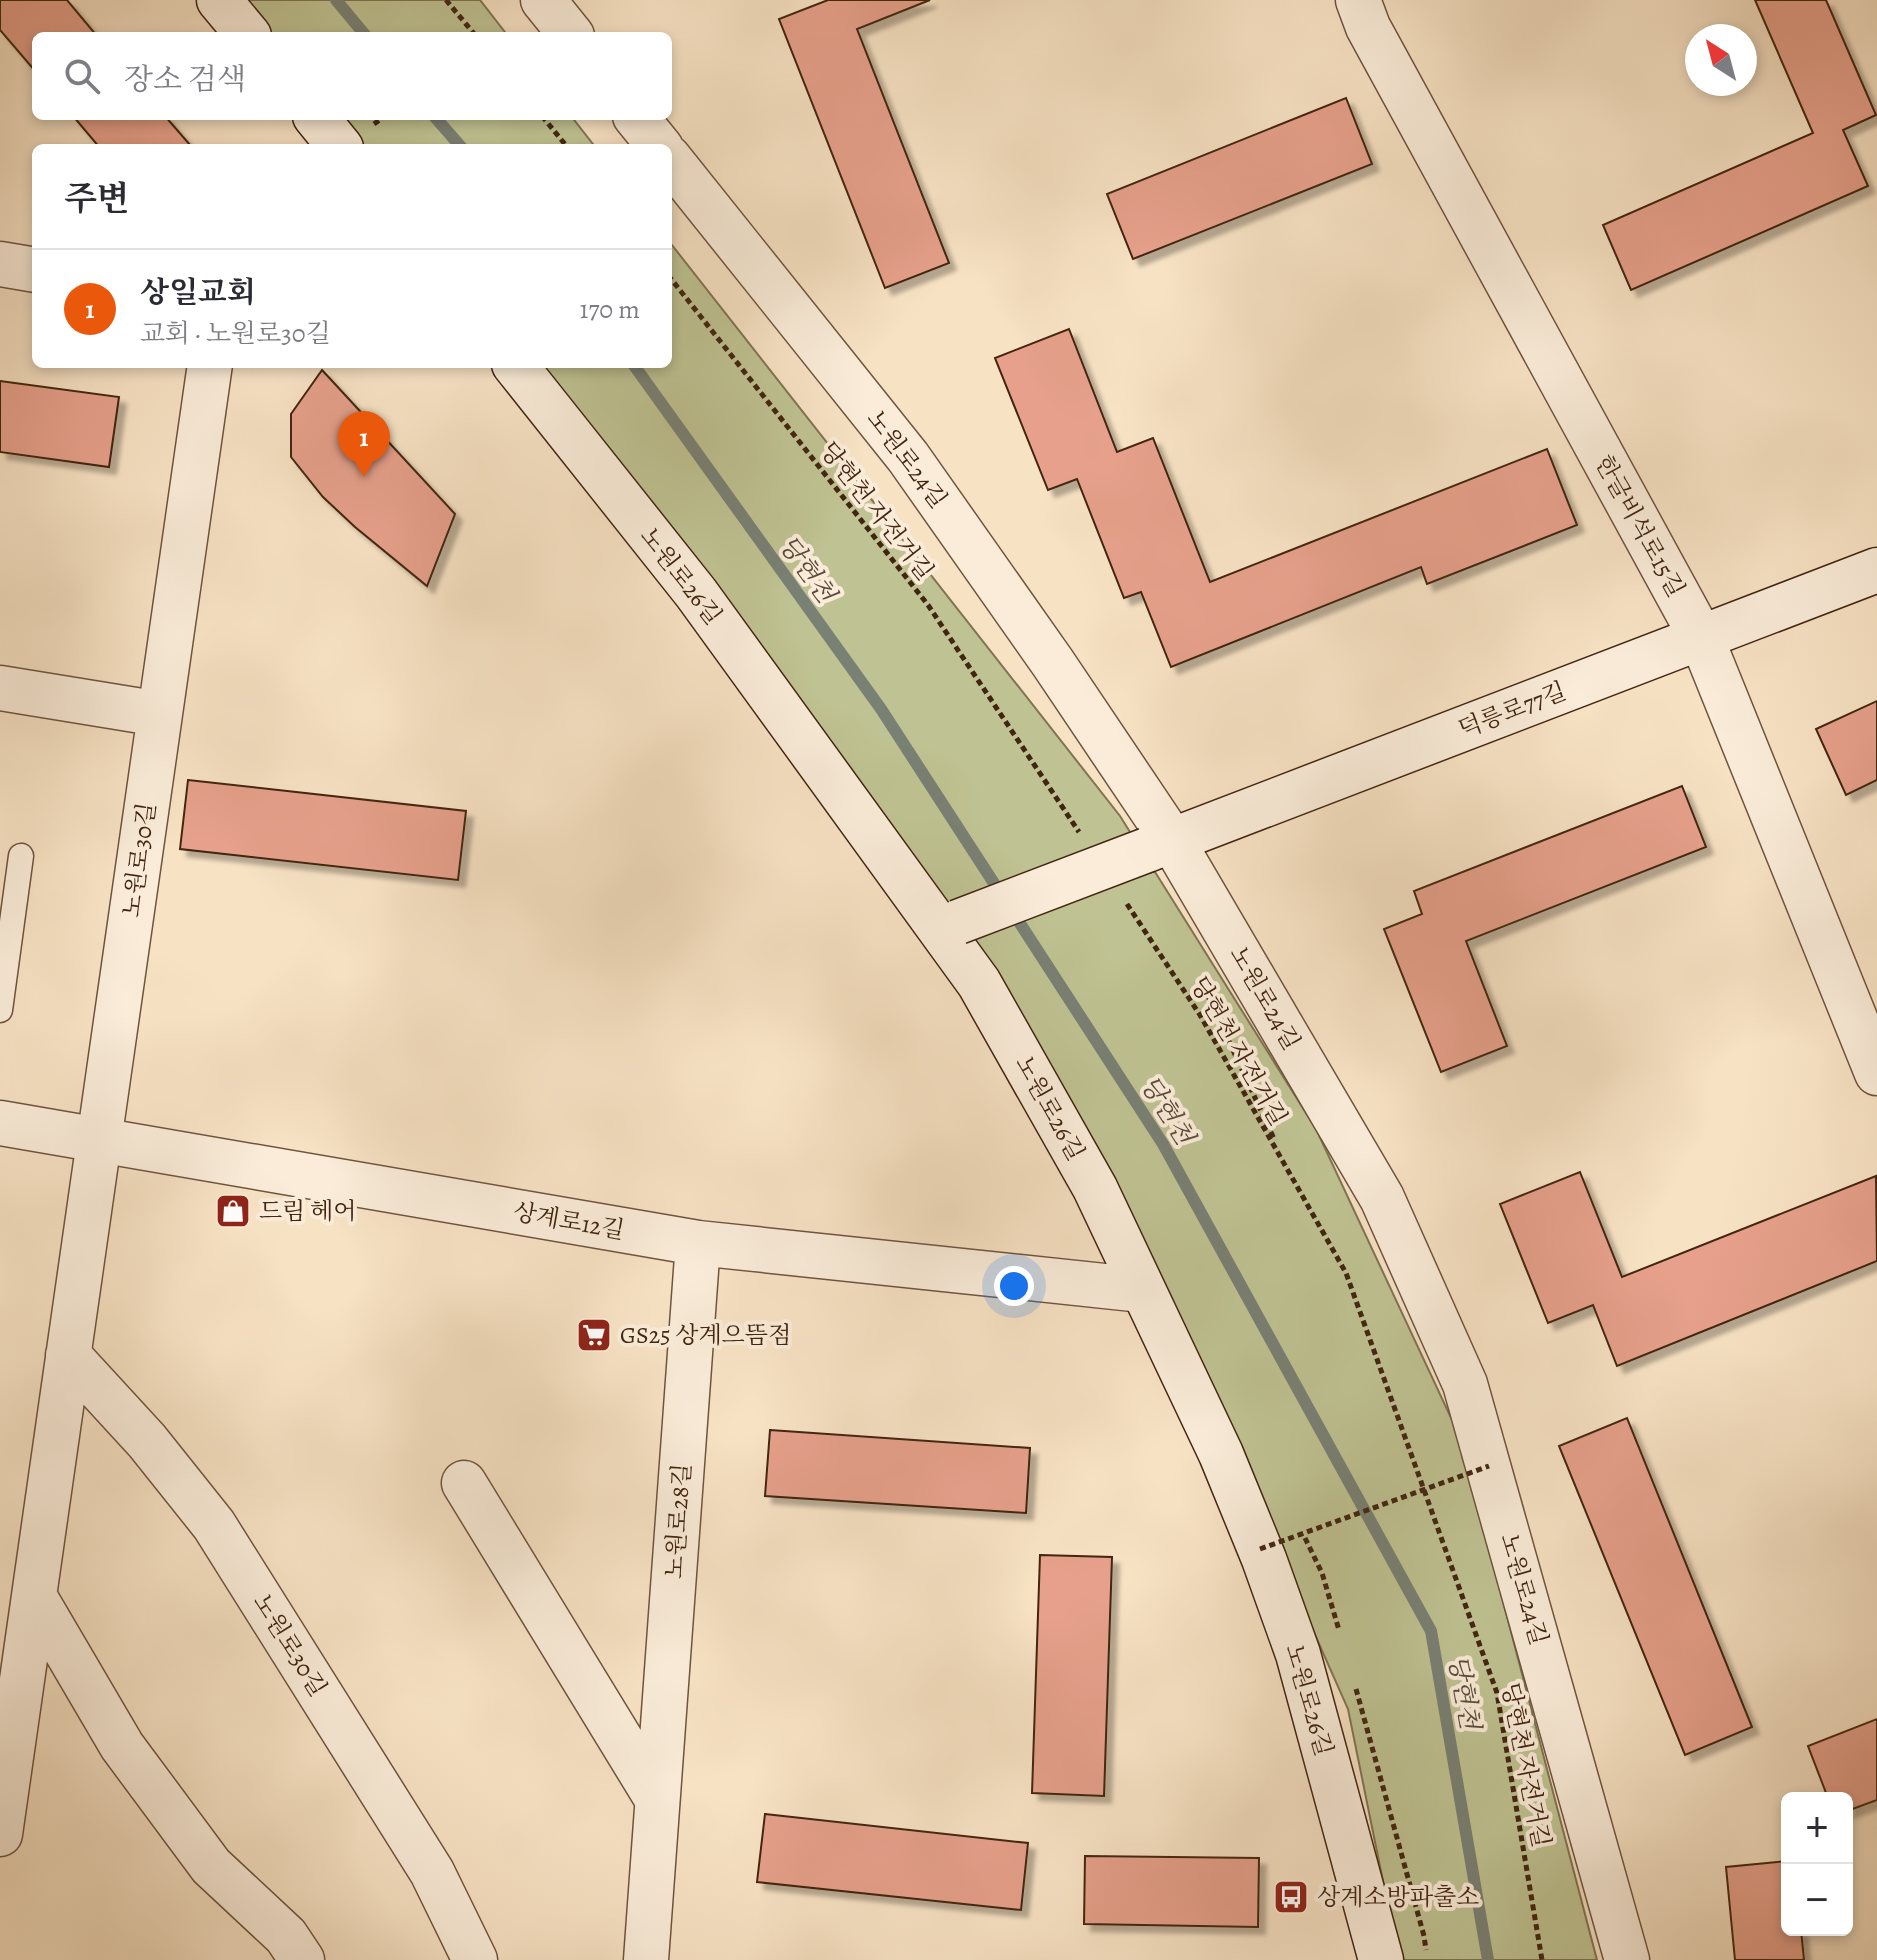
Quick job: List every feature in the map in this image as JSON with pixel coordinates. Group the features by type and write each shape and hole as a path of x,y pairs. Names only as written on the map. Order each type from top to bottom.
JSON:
{"street":[{"path":"219,0 246,32"},
{"path":"543,0 569,32"},
{"name":"한글비석로15길","path":"1358,0 1368,27 1701,637 1877,1073"},
{"path":"318,120 338,144"},
{"path":"638,120 658,144"},
{"name":"노원로24길","path":"672,162 908,457 1053,663 1160,845 1239,953 1382,1198 1465,1384 1627,1960"},
{"path":"0,264 32,269"},
{"name":"노원로30길","path":"0,1834 8,1717 34,1596 209,368"},
{"name":"노원로26길","path":"517,368 696,593 949,926 1087,1174 1221,1454 1260,1549 1298,1654 1381,1960"},
{"name":"덕릉로77길","path":"949,926 1877,570"},
{"path":"0,688 160,714"},
{"name":"상계로12길","path":"0,1123 698,1243 1142,1290"},
{"name":"노원로28길","path":"646,1960 698,1243"},
{"name":"노원로30길","path":"68,1355 147,1441 214,1525 432,1872 475,1960"},
{"path":"464,1483 657,1799"},
{"path":"34,1596 122,1746 211,1866 290,1952"}],"lane":[{"path":"0,1010 21,856"}],"path":[{"path":"446,0 473,32"},
{"path":"545,120 565,144"},
{"name":"당현천 자전거길","path":"672,280 928,605 1086,843"},
{"name":"당현천 자전거길","path":"1121,896 1200,1015 1346,1273 1497,1693 1542,1960"},
{"path":"1239,953 1209,976 1207,994 1291,1174"},
{"path":"1260,1549 1489,1466"}],"green space":[{"path":"243,0 480,0 505,32 270,32"},
{"path":"342,120 574,120 593,144 362,144"},
{"path":"672,245 1120,816 1316,1129 1460,1437 1597,1960 1399,1960 1348,1709 1150,1263 898,834 541,368 672,368"}],"building":[{"path":"0,0 67,0 94,32 32,32 32,67 0,30"},
{"path":"828,0 930,0 857,29 949,263 885,288 779,19"},
{"path":"1755,0 1826,0 1876,115 1843,130 1868,186 1631,290 1603,225 1813,133"},
{"path":"1346,98 1372,164 1133,259 1107,194"},
{"path":"76,120 168,120 189,144 97,144"},
{"path":"1069,329 1117,452 1153,438 1210,582 1547,449 1577,525 1427,584 1421,567 1171,667 1141,592 1124,598 1077,479 1048,490 995,358"},
{"path":"322,370 455,514 427,586 323,497 291,457 291,414"},
{"path":"0,381 119,397 109,467 0,452"},
{"path":"1877,701 1877,780 1846,795 1816,729"},
{"path":"188,780 466,811 458,880 180,849"},
{"path":"1682,786 1706,847 1466,941 1507,1046 1441,1072 1384,929 1422,914 1414,891"},
{"path":"1580,1172 1622,1277 1876,1176 1877,1261 1617,1366 1593,1305 1548,1323 1500,1204"},
{"path":"1627,1418 1752,1727 1685,1755 1559,1446"},
{"path":"770,1430 1030,1448 1026,1513 765,1496"},
{"path":"1040,1555 1112,1557 1104,1796 1032,1793"},
{"path":"1877,1719 1877,1800 1853,1809 1853,1792 1826,1792 1808,1746"},
{"path":"765,1814 1028,1843 1021,1910 757,1882"},
{"path":"1085,1856 1259,1858 1258,1927 1084,1924"},
{"path":"1781,1862 1781,1936 1802,1936 1804,1960 1735,1960 1726,1867"}],"waterway":[{"name":"당현천","path":"336,0 363,32"},
{"name":"당현천","path":"438,120 458,144"},
{"name":"당현천","path":"636,368 881,709 1163,1144 1431,1631 1488,1960"}],"place":[{"name":"상일교회","path":"364,477"},
{"name":"드림 헤어","path":"233,1211"},
{"name":"GS25 상계으뜸점","path":"594,1335"},
{"name":"상계소방파출소","path":"1291,1897"}]}
